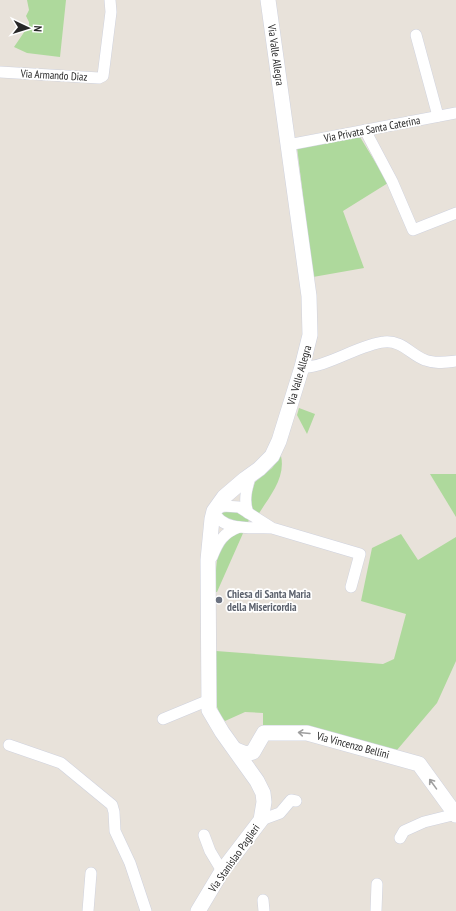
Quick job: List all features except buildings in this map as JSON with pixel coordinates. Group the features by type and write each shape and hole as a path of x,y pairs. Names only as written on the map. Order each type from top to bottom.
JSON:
{"main road":[{"name":"Via Valle Allegra","path":"209,700 208,567 210,530 214,511 218,503 231,490 272,456 279,441 304,361 310,335 309,296 268,0"},
{"name":"Via Stanislao Paglieri","path":"198,911 222,871 261,820 264,802 263,793 257,781 213,718 209,710 209,700"},
{"name":"Via Vincenzo Bellini","path":"257,749 264,733 307,733 419,764 456,815"},
{"path":"236,750 249,754 257,749"},
{"path":"257,749 255,759 257,781"}],"street":[{"name":"Via Armando Diaz","path":"0,72 99,78 103,76 111,12 110,0"},
{"path":"416,35 438,116"},
{"name":"Via Privata Santa Caterina","path":"288,145 456,113"},
{"path":"366,130 392,181 413,230 456,213"},
{"path":"304,361 312,357 343,354 383,342 392,342 399,343 426,361 456,362"},
{"path":"248,513 245,506 245,494 251,474"},
{"path":"272,528 234,506 223,506 214,511 216,516 223,523 272,528 360,554 352,587"},
{"path":"208,567 221,537 225,533 241,526"},
{"path":"163,719 209,700"},
{"path":"9,745 61,763 112,805 114,812 115,832 130,863 146,911"},
{"path":"261,820 280,813 291,800 296,801"},
{"path":"400,838 404,831 424,822 456,815"},
{"path":"204,835 210,851 222,871"},
{"path":"88,911 91,873"},
{"path":"376,911 377,884"}],"green space":[{"path":"27,0 66,0 60,57 27,53 14,47 29,25 26,16 29,10"},
{"path":"360,137 388,183 343,211 364,268 313,277 297,147"},
{"path":"299,408 315,414 307,434 297,415"},
{"path":"281,456 282,464 279,480 258,515 251,507 249,501 255,482 272,468"},
{"path":"430,474 456,474 456,517"},
{"path":"236,510 249,519 248,523 224,520 221,513"},
{"path":"244,531 216,592 217,564 220,550 227,538"},
{"path":"401,534 418,560 456,537 456,661 437,703 397,750 311,728 263,725 263,713 245,712 225,721 220,714 215,697 216,651 383,664 394,659 406,614 361,601 372,548"}],"place":[{"name":"Chiesa di Santa Maria della Misericordia","path":"219,600"}]}
